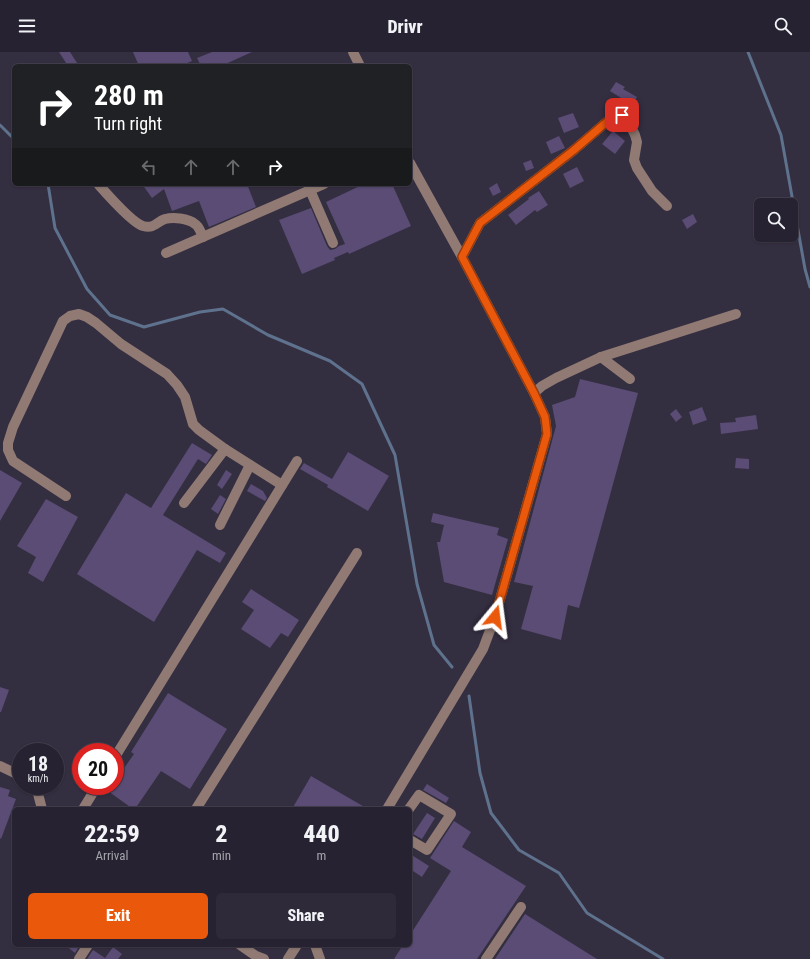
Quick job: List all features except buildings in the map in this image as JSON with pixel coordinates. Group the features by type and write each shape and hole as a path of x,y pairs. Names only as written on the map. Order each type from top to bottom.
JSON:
{"street":[{"path":"352,52 359,64"},
{"path":"462,257 480,223 574,150 613,117 622,115 627,119 637,142 634,160 637,168 652,191 667,206"},
{"path":"388,807 483,649 495,617 547,434 545,417 534,393 412,167"},
{"path":"100,186 133,221 142,226 153,226 165,219 179,218 196,224 203,237"},
{"path":"166,253 319,186"},
{"path":"310,190 333,243"},
{"path":"66,496 13,461 8,450 8,443 13,427 63,320 70,316 79,314 96,323 122,344 167,374 185,397 193,424 199,430 225,449 282,485"},
{"path":"534,393 542,386 556,378 601,357 736,314"},
{"path":"601,357 630,378"},
{"path":"184,503 225,449"},
{"path":"124,743 297,461"},
{"path":"220,525 250,465"},
{"path":"197,807 357,553"},
{"path":"0,766 12,772"},
{"path":"38,795 41,807"},
{"path":"84,807 92,795"},
{"path":"410,807 419,795 451,814 427,850 412,841"},
{"path":"486,959 520,907"},
{"path":"79,959 87,947"},
{"path":"243,947 256,956 264,959"},
{"path":"288,959 296,947"},
{"path":"316,947 320,959"}],"waterway":[{"path":"748,52 781,135 805,269 810,287"},
{"path":"0,125 12,137"},
{"path":"48,186 55,228 87,289 110,315 144,327 200,312 223,309 268,335 330,361 362,384 395,455 417,584 434,645 452,667"},
{"path":"469,696 480,773 491,813 519,850 559,873 587,913 663,959"}],"route":[{"path":"495,617 547,434 547,426 545,417 534,393 462,257 480,223 574,150 613,117 622,115"}]}
